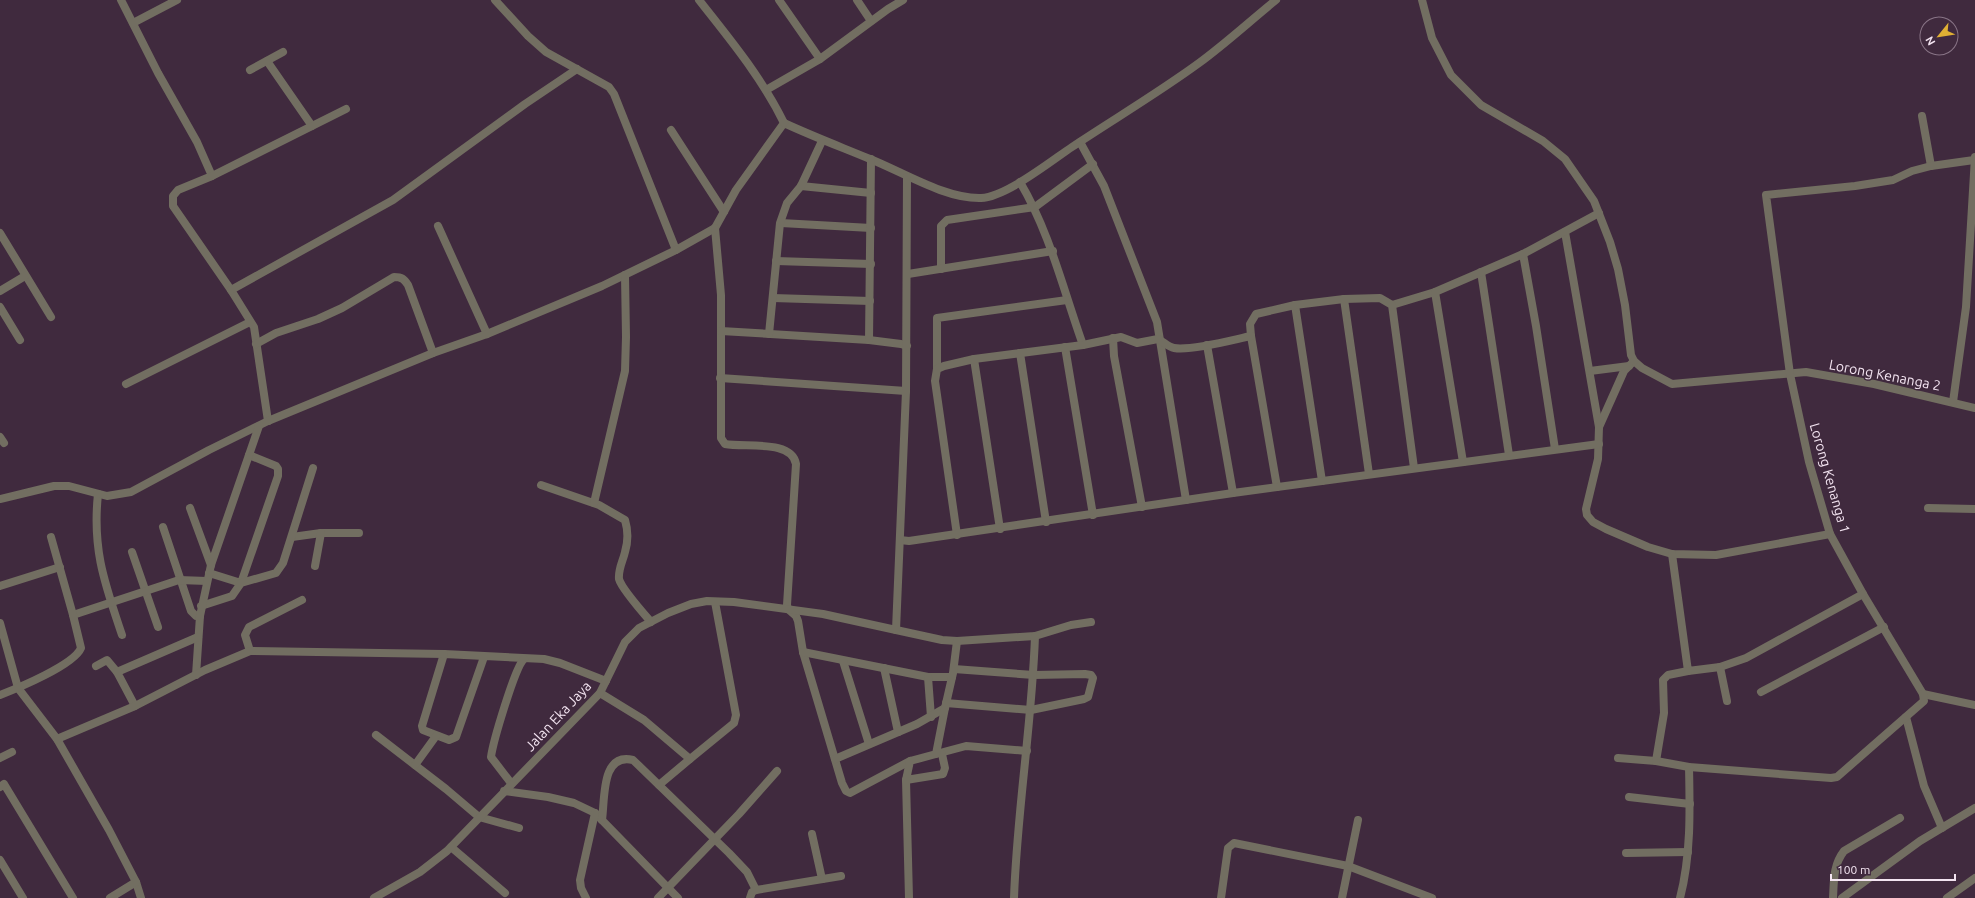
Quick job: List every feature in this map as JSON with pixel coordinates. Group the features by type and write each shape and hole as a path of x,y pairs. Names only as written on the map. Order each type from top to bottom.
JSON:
{"street":[{"path":"121,0 158,73 197,142 212,176"},
{"path":"133,23 177,0"},
{"path":"495,0 528,36 546,52 604,83 614,94 676,250"},
{"path":"699,0 722,28 766,90 784,123 822,141 871,160 907,177 965,197 982,198 996,195 1020,182 1199,63 1276,0"},
{"path":"778,0 820,58"},
{"path":"857,0 871,21"},
{"path":"766,90 820,58 903,0"},
{"path":"1422,0 1432,38 1451,76 1481,105 1543,141 1565,159 1594,201 1610,242 1618,269 1625,305 1632,364"},
{"path":"250,70 283,52"},
{"path":"267,61 312,126"},
{"path":"231,290 393,200 525,104 577,69"},
{"path":"268,421 254,327 231,290 173,206 173,196 178,190 212,176 346,109"},
{"path":"1922,116 1931,166 1975,159 1966,307 1953,402"},
{"path":"0,499 54,486 69,486 107,496 131,492 209,450 268,421 433,353 487,334 625,275 676,250 715,228 736,190 784,123"},
{"path":"671,130 724,212"},
{"path":"769,334 781,224 787,203 801,186 822,141"},
{"path":"1080,142 1093,164 1117,219 1157,322 1162,340 1186,500"},
{"path":"869,340 871,160"},
{"path":"941,269 941,226 947,220 1035,207 1093,164"},
{"name":"Lorong Kenanga 1","path":"1923,694 1863,594 1830,534 1809,462 1790,374 1766,195 1855,186 1893,180 1912,171 1931,166"},
{"path":"896,630 906,391 908,274 907,177"},
{"path":"1020,182 1035,207 1053,251 1067,300 1083,345"},
{"path":"801,186 871,194"},
{"path":"1277,487 1251,336 1250,324 1256,314 1295,305 1344,299 1380,298 1392,305 1435,292 1523,254 1599,213"},
{"path":"781,224 871,228"},
{"path":"438,226 487,334"},
{"path":"715,228 721,295 721,438 725,444 785,449 795,458 796,464 786,605 788,609 796,616 798,621 803,652 842,783 846,791 850,793 910,761 940,754 955,748 966,746 1027,751"},
{"path":"1565,232 1599,427 1598,459 1586,509 1587,515 1593,522 1648,547 1672,554 1716,555 1830,534"},
{"path":"0,233 51,317"},
{"path":"908,274 1053,251"},
{"path":"1523,254 1555,449"},
{"path":"776,261 871,264"},
{"path":"1481,272 1509,455"},
{"path":"594,503 625,371 625,275"},
{"path":"0,291 25,276"},
{"path":"256,344 283,330 318,319 342,308 394,277 399,277 404,278 408,285 433,353"},
{"path":"1435,292 1463,462"},
{"path":"773,298 870,301"},
{"path":"1344,299 1370,474"},
{"path":"957,535 935,381 937,369 937,318 1067,300"},
{"path":"1295,305 1322,481"},
{"path":"1392,305 1414,468"},
{"path":"0,307 20,340"},
{"path":"126,384 250,322"},
{"path":"721,332 869,340 907,346"},
{"path":"937,369 974,359 1083,345 1113,338 1124,337 1137,343 1156,338 1176,349 1207,345 1251,336"},
{"path":"1113,338 1115,363 1142,507"},
{"path":"1207,345 1233,493"},
{"path":"1066,347 1093,514"},
{"path":"1020,353 1046,522"},
{"path":"974,359 1000,529"},
{"path":"1590,371 1632,364"},
{"path":"1599,427 1624,371 1632,364"},
{"name":"Lorong Kenanga 2","path":"1632,364 1672,384 1806,372 1874,384 1975,408"},
{"path":"720,378 906,391"},
{"path":"196,675 201,606 210,569 259,426"},
{"path":"900,540 909,541 957,535 1233,493 1599,444"},
{"path":"201,606 232,596 241,583 279,472 276,466 248,455"},
{"path":"190,508 210,569 241,583 270,575 279,570 292,537 313,468"},
{"path":"541,485 594,503 625,520 627,533 626,551 621,566 619,580 624,589 651,622"},
{"path":"98,494 97,545 100,567 122,635"},
{"path":"1928,508 1975,509"},
{"path":"163,528 179,580 191,611 196,616 200,616"},
{"path":"292,537 321,533 359,533"},
{"path":"315,566 321,533"},
{"path":"0,695 18,688 55,669 79,652 80,648 73,615 51,537"},
{"path":"132,552 158,627"},
{"path":"1672,554 1688,671"},
{"path":"0,586 60,567"},
{"path":"73,615 144,590 179,580 207,582"},
{"path":"1656,761 1664,713 1663,680 1668,675 1720,667 1746,658 1863,594"},
{"path":"250,651 246,634 250,627 302,600"},
{"path":"659,784 734,723 736,715 715,602"},
{"name":"Jalan Eka Jaya","path":"374,898 420,872 451,847 511,783 600,694 625,642 639,628 691,604 715,602 788,609 823,614 942,640 957,641 1035,636 1071,624 1091,622"},
{"path":"0,624 18,688 57,739 109,830 136,882 141,898"},
{"path":"1761,692 1884,627"},
{"path":"1014,898 1015,867 1034,675 1035,636"},
{"path":"117,672 198,637"},
{"path":"906,780 943,774 945,768 940,754 945,705 953,673 957,641"},
{"path":"57,739 135,706 196,675 250,651 444,654 524,659 534,658 560,663 606,681"},
{"path":"803,652 928,677 953,673 1034,675 1085,674 1090,675 1093,678 1088,696 1084,699 1031,710 945,705 931,717 835,759"},
{"path":"444,654 422,726 423,730 449,740 456,737 484,657"},
{"path":"511,783 495,765 491,757 519,666 524,659"},
{"path":"96,666 107,660 117,672 135,706"},
{"path":"843,661 868,744"},
{"path":"1720,667 1727,701"},
{"path":"884,668 898,732"},
{"path":"928,677 931,717"},
{"path":"600,694 644,720 690,759"},
{"path":"1618,758 1656,761 1689,767 1831,778 1837,777 1924,701 1923,694 1975,705"},
{"path":"1906,717 1924,786 1942,828"},
{"path":"376,735 479,818 519,828"},
{"path":"415,765 436,736"},
{"path":"0,758 12,752"},
{"path":"602,820 605,786 610,769 619,759 624,758 633,760 747,872 756,890"},
{"path":"909,898 906,780 910,761"},
{"path":"1680,898 1686,873 1688,852 1690,804 1689,767"},
{"path":"658,898 715,839 777,771"},
{"path":"0,787 4,784 73,898"},
{"path":"504,791 548,796 574,803 595,813 678,898"},
{"path":"1629,797 1690,804"},
{"path":"1842,898 1908,849 1975,808"},
{"path":"586,898 581,888 580,880 595,813"},
{"path":"1833,898 1838,858 1844,851 1900,818"},
{"path":"1342,898 1358,820"},
{"path":"812,834 822,879"},
{"path":"1221,898 1228,848 1234,843 1348,866 1432,898"},
{"path":"451,847 505,893"},
{"path":"1626,853 1688,852"},
{"path":"0,860 23,898"},
{"path":"750,898 752,892 756,890 841,876"},
{"path":"1947,898 1975,878"},
{"path":"110,898 136,882"}]}
